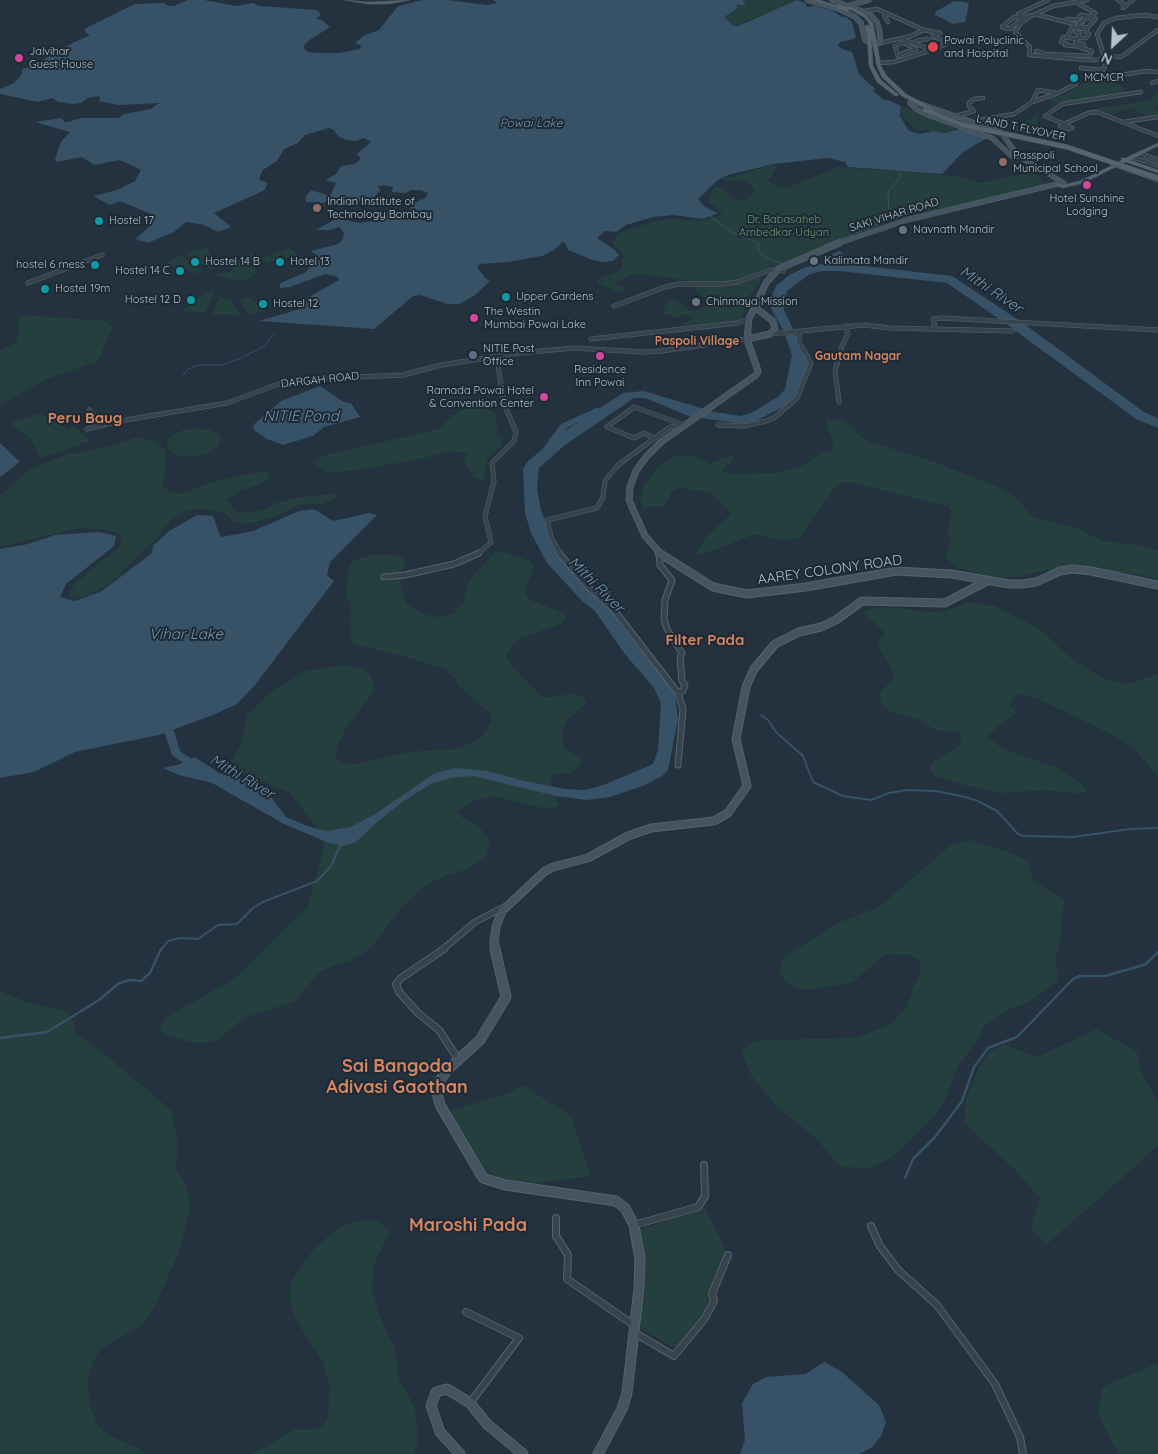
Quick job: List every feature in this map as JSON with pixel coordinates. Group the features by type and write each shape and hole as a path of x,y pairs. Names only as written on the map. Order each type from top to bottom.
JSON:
{"main road":[{"path":"346,0 389,3 408,0"},
{"path":"369,0 390,0"},
{"path":"814,0 845,7"},
{"path":"822,0 865,16 871,23 878,44 878,63"},
{"name":"L AND T FLYOVER","path":"845,7 860,16 866,23 869,33 868,42 871,66 874,74 887,89 910,103 963,125 1067,148 1157,175"},
{"name":"L AND T FLYOVER","path":"878,63 891,84 918,103 932,110 987,128 1070,145 1157,175"},
{"path":"1057,184 1065,185 1091,179 1112,165 1158,140"},
{"path":"1123,159 1158,144"},
{"path":"1123,159 1157,175"},
{"path":"1112,165 1144,176 1157,175"},
{"path":"1144,176 1157,175"}],"street":[{"path":"806,0 864,11 870,14 877,22 880,33 878,44 902,38 923,44"},
{"path":"832,0 845,7 861,23 864,40 868,42"},
{"path":"845,7 869,0"},
{"path":"1048,0 1018,15 1026,17 1046,9 1087,0"},
{"path":"1057,0 1058,2 1035,14 1019,24 1010,29 1002,27 1015,16 1023,18 1019,24 1015,32 1031,49 1046,54 1084,57 1090,56 1092,51 1075,48"},
{"path":"1118,0 1125,7 1133,0"},
{"path":"1034,6 1054,10 1081,4 1095,13 1093,17 1081,15 1078,19 1069,20 1047,13 1054,10"},
{"path":"864,11 877,9 928,34 920,34 908,39"},
{"path":"888,14 884,15 888,22"},
{"path":"1035,14 1073,25 1078,26 1087,28 1089,24 1093,24 1096,20 1084,18 1083,22 1078,26 1075,32 1080,33 1078,38 1086,38 1089,34 1086,32 1087,30 1078,26"},
{"path":"1081,68 1103,70 1106,64 1097,34 1104,24 1116,18 1133,16 1158,17"},
{"path":"1067,37 1077,39 1076,42 1084,44 1083,47 1066,46 1066,43 1061,42 1063,37 1067,37 1073,25"},
{"path":"899,60 895,46 924,31 932,30 940,33 933,36 946,42 946,44 935,49 928,46 935,42 926,39 916,41"},
{"path":"1031,49 1029,56 1036,57 1086,60 1103,57 1121,58 1158,30"},
{"path":"878,63 899,60 932,50 908,39"},
{"path":"898,55 916,50 904,43"},
{"path":"1108,77 1146,71 1158,72"},
{"path":"1152,83 1158,81"},
{"path":"977,123 984,118 1014,114 1032,102 1058,93 1076,84"},
{"path":"1032,102 1038,90 1058,93"},
{"path":"1141,92 1062,104 1045,116 1065,124 1094,112 1158,136"},
{"path":"956,116 974,111 969,106 969,103 974,99 983,98"},
{"path":"910,103 928,116 992,138 1013,158 1057,184"},
{"path":"918,103 930,105 1001,132 1018,156 1065,185"},
{"path":"1123,122 1158,117"},
{"path":"1118,120 1133,120"},
{"path":"1140,153 1158,166"},
{"path":"1131,157 1158,160"},
{"name":"SAKI VIHAR ROAD","path":"1025,194 1057,184"},
{"name":"SAKI VIHAR ROAD","path":"779,272 851,240 915,222 1065,185"},
{"path":"28,283 102,255"},
{"path":"614,306 665,287 688,283 722,284 779,272"},
{"name":"AAREY COLONY ROAD","path":"779,272 769,280 755,304 749,319 747,339 758,372 750,380 692,419 646,457 636,471 630,487 629,500 636,520 645,536 659,553 713,587 747,594 896,571 952,574 987,581 1024,584 1036,582 1060,570 1072,569 1091,571 1158,585"},
{"path":"755,304 757,309 773,321 775,329 770,334"},
{"path":"934,327 933,319 942,318 1158,330"},
{"path":"590,339 738,324 749,319"},
{"path":"384,577 405,575 454,564 478,555 491,542 485,517 494,481 491,467 492,463 514,441 516,432 504,404 497,358 519,353 574,348 643,352 661,351 770,334 864,325 890,328 1013,331"},
{"path":"840,402 834,371 848,334 846,326"},
{"path":"718,424 744,426 766,421 774,418 797,398 811,363 800,342 798,332"},
{"name":"DARGAH ROAD","path":"87,430 103,425 227,403 281,383 307,379 403,375 441,365 497,358"},
{"path":"654,438 644,434 634,438 606,426 634,407 684,426"},
{"path":"89,410 103,425"},
{"path":"678,765 684,709 677,692 614,610 588,587 560,555 551,538 547,520 597,508 603,497 605,481 618,465 670,427 684,426"},
{"path":"659,553 660,565 672,580 665,600 664,618 667,630 682,653 680,658 682,681 685,686 683,691 677,692"},
{"path":"458,1059 439,1030 399,992 396,984 401,978 442,949 475,922 506,906 545,871 553,867 588,858 628,836 651,828 714,821 728,813 747,786 736,739 746,687 754,669 775,644 799,632 821,627 836,620 862,601 945,603 987,581"},
{"path":"506,906 496,927 494,942 506,996 480,1040 458,1059 439,1082 437,1092 440,1105 483,1178 505,1185 616,1201 626,1208 634,1225 640,1259 635,1330 627,1393 622,1409 598,1454"},
{"path":"634,1225 698,1207 705,1196 704,1164"},
{"path":"556,1218 556,1236 568,1255 567,1279 635,1330 674,1356 705,1318 714,1301 712,1294 728,1255"},
{"path":"871,1226 880,1246 898,1270 937,1305 995,1384 1020,1437 1023,1454"},
{"path":"466,1312 518,1338 470,1402"},
{"path":"460,1454 440,1432 431,1406 436,1392 447,1389 470,1402 487,1424 523,1454"}],"green space":[{"path":"744,0 797,0 735,26 724,17 738,8 737,6 746,3"},
{"path":"1103,76 1122,86 1127,93 1050,105 1054,102 1046,100 1066,94 1091,79"},
{"path":"1158,92 1158,106 1154,108 1158,111 1158,115 1147,117 1133,108 1130,109 1131,111 1121,110 1121,112 1111,115 1088,110 1152,100"},
{"path":"903,107 953,127 954,130 947,132 916,130 903,118 901,109"},
{"path":"1039,113 1037,125 1041,129 1059,134 1069,134 1059,140 1009,130"},
{"name":"Dr. Babasaheb Ambedkar Udyan","path":"772,165 777,167 768,181 778,187 787,188 838,167 946,175 966,178 980,183 1033,172 1044,183 1042,188 898,220 839,239 794,259 760,271 761,281 750,295 741,319 736,322 684,327 681,325 692,319 691,316 683,314 678,318 665,314 663,311 667,302 672,299 681,303 690,311 700,310 707,305 707,301 690,284 683,280 637,273 617,281 616,283 623,287 625,292 622,293 597,283 598,279 619,271 622,267 622,259 625,256 612,243 617,234 655,221 666,221 664,218 701,221 723,214 709,202 714,187 725,189 733,199 743,201 755,190 751,185 741,180 725,181 723,179"},
{"path":"207,247 217,266 210,269 186,253"},
{"path":"289,248 300,255 267,263 262,258"},
{"path":"251,253 256,256 249,260 255,264 255,273 249,279 235,281 217,276 217,273 230,272 241,257"},
{"path":"180,255 204,271 200,274 164,264"},
{"path":"206,291 215,292 205,313 182,311"},
{"path":"220,297 232,300 240,316 212,314"},
{"path":"250,297 266,311 248,315 239,299"},
{"path":"24,315 106,321 112,328 98,361 47,379 0,405 0,351 16,342 20,329 17,320"},
{"path":"481,404 495,414 498,425 495,433 503,438 500,447 487,458 484,480 474,478 464,462 467,453 450,451 416,460 350,471 328,472 313,463 321,456 438,429 459,411"},
{"path":"41,413 52,423 54,422 69,429 74,426 90,441 40,458 32,440 10,423"},
{"path":"826,420 842,420 852,426 861,437 868,441 934,462 996,486 1018,499 1031,515 1042,520 1074,527 1103,541 1140,545 1158,551 1158,579 1142,575 1069,566 1011,578 997,578 959,568 952,564 945,556 951,540 947,532 952,513 949,507 853,483 844,482 833,490 799,538 782,540 755,534 702,555 697,554 697,552 706,537 731,514 712,493 679,488 672,491 665,506 643,508 641,498 644,485 660,465 675,456 693,455 710,464 725,457 734,456 733,461 722,469 722,472 730,474 776,473 804,465 820,453 832,450 834,442"},
{"path":"195,428 208,429 217,433 221,439 218,447 206,454 193,457 176,455 168,449 167,442 172,435 183,430"},
{"path":"137,437 154,441 166,450 165,474 162,485 170,492 183,493 216,481 262,471 270,473 267,479 258,485 240,491 226,500 237,513 261,511 276,503 299,497 335,494 340,496 323,504 303,504 275,516 248,524 233,522 225,513 208,509 188,510 170,521 157,538 109,584 83,598 68,597 74,584 120,546 122,535 107,530 78,528 0,547 0,496 28,470 65,455 107,447"},
{"path":"495,552 504,552 530,561 534,566 525,594 530,600 567,614 565,620 558,625 520,638 505,656 543,698 573,694 584,696 587,703 568,719 562,733 564,748 581,758 580,765 570,773 549,775 558,806 537,807 494,796 474,801 457,812 460,816 479,827 490,840 486,857 468,869 428,884 402,907 369,950 349,961 319,972 295,1001 244,1018 216,1041 191,1042 167,1035 160,1028 165,1018 234,979 307,908 324,848 324,836 290,793 236,770 230,765 241,743 247,716 272,691 306,671 345,665 361,668 369,673 375,686 372,694 346,728 339,743 335,758 344,763 355,764 408,752 454,749 482,737 491,723 491,716 486,710 459,686 445,669 354,644 351,639 351,605 346,595 349,565 355,560 374,554 394,555 403,558 405,564 400,581 405,600 408,605 435,617 454,613 463,604 469,580"},
{"path":"967,602 995,606 1041,630 1068,656 1100,677 1110,681 1127,684 1158,674 1158,777 1133,747 1099,728 1038,699 1021,694 1013,699 1009,705 1016,712 987,737 1003,749 1058,768 1081,784 1086,791 1078,794 1047,790 1002,793 971,787 935,776 929,769 932,762 957,748 962,738 957,731 935,730 918,719 892,712 883,707 879,696 882,690 892,681 894,675 877,643 884,635 884,631 865,615 865,612 873,608 888,607 930,612 946,611"},
{"path":"970,840 1009,852 1029,862 1033,881 1064,899 1060,941 1055,961 1058,970 1057,981 1029,1002 1008,1010 983,1027 979,1038 957,1068 945,1100 933,1118 890,1159 867,1169 839,1166 816,1138 776,1106 751,1075 741,1051 750,1044 762,1040 856,1038 892,1024 906,1007 921,969 920,960 909,955 885,954 853,982 808,990 796,988 785,981 779,972 782,962 788,954 840,922 879,907 951,845"},
{"path":"0,991 29,1003 64,1011 71,1017 75,1025 76,1034 102,1052 171,1110 178,1141 176,1168 187,1188 189,1198 189,1211 181,1246 156,1305 142,1325 102,1348 93,1361 87,1383 90,1406 98,1426 110,1436 138,1448 146,1454 0,1454"},
{"path":"1097,1029 1137,1052 1139,1068 1158,1102 1158,1146 1046,1245 1031,1228 1040,1198 1012,1167 964,1123 966,1098 979,1068 990,1051 1005,1045 1037,1057"},
{"path":"523,1085 571,1116 591,1176 529,1184 501,1179 482,1167 450,1111 509,1093"},
{"path":"704,1207 726,1251 704,1312 675,1349 640,1328 646,1268 639,1230"},
{"path":"363,1220 377,1221 387,1228 389,1233 374,1264 372,1291 379,1314 394,1345 399,1380 413,1404 418,1441 415,1454 249,1454 266,1447 294,1429 317,1429 323,1425 328,1417 329,1382 322,1360 294,1317 290,1303 290,1287 313,1250 342,1226"},
{"path":"1158,1363 1158,1454 1118,1454 1098,1414 1102,1387"}],"water":[{"name":"Powai Lake","path":"188,0 204,0 237,6 252,3 260,6 317,10 321,15 316,19 322,20 330,27 308,41 303,47 308,52 340,53 359,49 362,46 355,43 363,36 379,30 398,6 423,0 447,0 487,5 497,3 493,0 744,0 746,2 743,5 736,5 738,8 724,17 734,26 738,26 797,0 805,3 807,7 816,6 833,11 852,22 856,37 840,42 838,46 852,52 859,74 875,89 873,91 884,100 901,106 900,116 909,131 920,134 933,131 945,133 960,129 987,138 963,152 942,174 848,167 845,162 828,158 774,164 728,175 718,180 698,199 705,207 718,213 703,219 673,215 653,217 626,225 616,232 605,231 597,238 615,250 619,255 613,261 592,260 568,250 563,242 542,256 508,262 480,264 477,267 485,278 490,281 474,296 459,304 447,304 420,295 413,296 374,329 259,321 300,309 309,297 339,280 338,277 325,274 290,287 281,288 279,286 281,283 306,272 318,256 311,251 338,244 343,239 344,233 339,227 330,230 316,230 337,218 359,223 374,221 387,212 408,213 414,203 425,198 428,193 420,190 411,190 406,193 392,192 393,187 384,185 377,187 381,190 369,202 361,201 355,204 335,201 321,203 306,202 305,197 311,190 330,196 336,183 325,180 336,174 341,166 355,164 361,159 357,154 371,142 364,138 355,141 346,140 329,128 305,135 298,143 284,149 277,161 263,170 259,179 268,183 265,190 214,213 231,227 218,232 204,225 186,222 174,232 148,243 135,239 147,229 152,220 151,214 120,201 110,205 93,196 117,190 135,181 141,170 120,160 94,165 82,157 57,162 55,159 61,142 70,132 35,122 62,118 64,122 68,122 81,118 118,118 124,114 151,109 159,103 118,105 99,101 100,97 98,96 73,104 59,102 52,98 38,102 0,94 0,89 14,83 22,74 22,69 43,63 42,61 55,52 61,53 56,51 90,35 84,29 135,4 164,3 168,6 174,6"},
{"path":"954,1 969,4 965,22 953,24 935,15 935,12"},
{"path":"840,251 849,261 866,264 865,266 952,276 1023,323 1144,412 1158,418 1158,428 1136,419 947,283 839,271 823,271 810,274 787,291 784,310 809,364 797,394 790,403 756,421 741,424 688,416 644,398 634,398 565,445 539,468 537,489 541,510 558,557 612,611 626,632 675,694 678,719 668,770 662,776 643,786 610,797 586,800 556,796 473,776 451,778 431,784 402,802 356,842 344,846 329,843 284,824 212,783 179,775 163,768 177,765 195,757 219,773 262,785 286,817 307,826 326,831 351,827 375,814 435,773 456,768 487,771 565,789 586,790 606,784 653,764 658,750 661,703 654,688 624,653 595,611 583,602 547,563 531,533 525,513 523,469 527,462 562,433 623,393 644,391 714,412 741,416 753,412 779,396 785,389 792,355 784,332 769,305 770,300 776,286 788,276 805,267 833,262 832,254"},
{"name":"NITIE Pond","path":"320,386 344,402 351,403 360,417 324,427 313,436 283,445 267,439 254,430 253,425 281,401"},
{"path":"0,443 20,462 0,477"},
{"name":"Vihar Lake","path":"314,509 333,521 369,513 377,515 330,562 327,575 334,581 255,685 237,704 159,735 75,752 34,772 0,778 0,549 28,544 55,535 99,532 116,536 114,546 66,584 60,597 75,601 102,591 152,553 153,546 169,531 197,515 213,516 222,537 253,531 299,511"},
{"path":"824,1362 842,1372 879,1405 886,1422 881,1436 872,1447 860,1454 740,1454 745,1440 742,1403 753,1384 766,1377 805,1374"}],"waterway":[{"path":"824,245 875,226 889,214 888,192 901,176 897,169"},
{"path":"710,216 732,232 758,243 759,251 764,257 782,263"},
{"path":"182,377 188,369 199,365 221,365 241,358 263,347 275,333"},
{"name":"Mithi River","path":"545,451 564,426 599,410"},
{"path":"761,715 768,720 776,732 803,756 813,782 843,796 871,800 889,793 907,790 936,791 965,797 978,801 997,811 1018,834 1024,836 1073,837 1130,829 1158,828"},
{"name":"Mithi River","path":"169,731 176,753 198,768"},
{"path":"161,950 168,941 180,938 198,939 218,925 237,924 253,908 263,902 317,881 331,866 341,844"},
{"path":"0,1038 47,1032 99,1000 118,984 129,980 141,981 150,973 161,949"},
{"path":"905,1178 913,1159 935,1137 962,1101 974,1067 988,1048 1017,1037 1073,979 1080,976 1105,976 1140,966 1146,964 1158,952"}],"place":[{"name":"Powai Polyclinic and Hospital","path":"933,47"},
{"name":"Jalvihar Guest House","path":"19,58"},
{"name":"MCMCR","path":"1074,78"},
{"name":"Passpoli Municipal School","path":"1003,162"},
{"name":"Hotel Sunshine Lodging","path":"1087,185"},
{"name":"Indian Institute of Technology Bombay","path":"317,208"},
{"name":"Hostel 17","path":"99,221"},
{"name":"Navnath Mandir","path":"903,230"},
{"name":"Kalimata Mandir","path":"814,261"},
{"name":"Hostel 14 B","path":"195,262"},
{"name":"Hotel 13","path":"280,262"},
{"name":"hostel 6 mess","path":"95,265"},
{"name":"Hostel 14 C","path":"180,271"},
{"name":"Hostel 19m","path":"45,289"},
{"name":"Upper Gardens","path":"506,297"},
{"name":"Hostel 12 D","path":"191,300"},
{"name":"Chinmaya Mission","path":"696,302"},
{"name":"Hostel 12","path":"263,304"},
{"name":"The Westin Mumbai Powai Lake","path":"474,318"},
{"name":"NITIE Post Office","path":"473,355"},
{"name":"Residence Inn Powai","path":"600,356"},
{"name":"Ramada Powai Hotel & Convention Center","path":"544,397"}],"district":[{"name":"Paspoli Village","path":"697,341"},
{"name":"Gautam Nagar","path":"858,356"},
{"name":"Peru Baug","path":"85,418"},
{"name":"Filter Pada","path":"705,640"},
{"name":"Sai Bangoda Adivasi Gaothan","path":"397,1077"},
{"name":"Maroshi Pada","path":"468,1226"}]}
